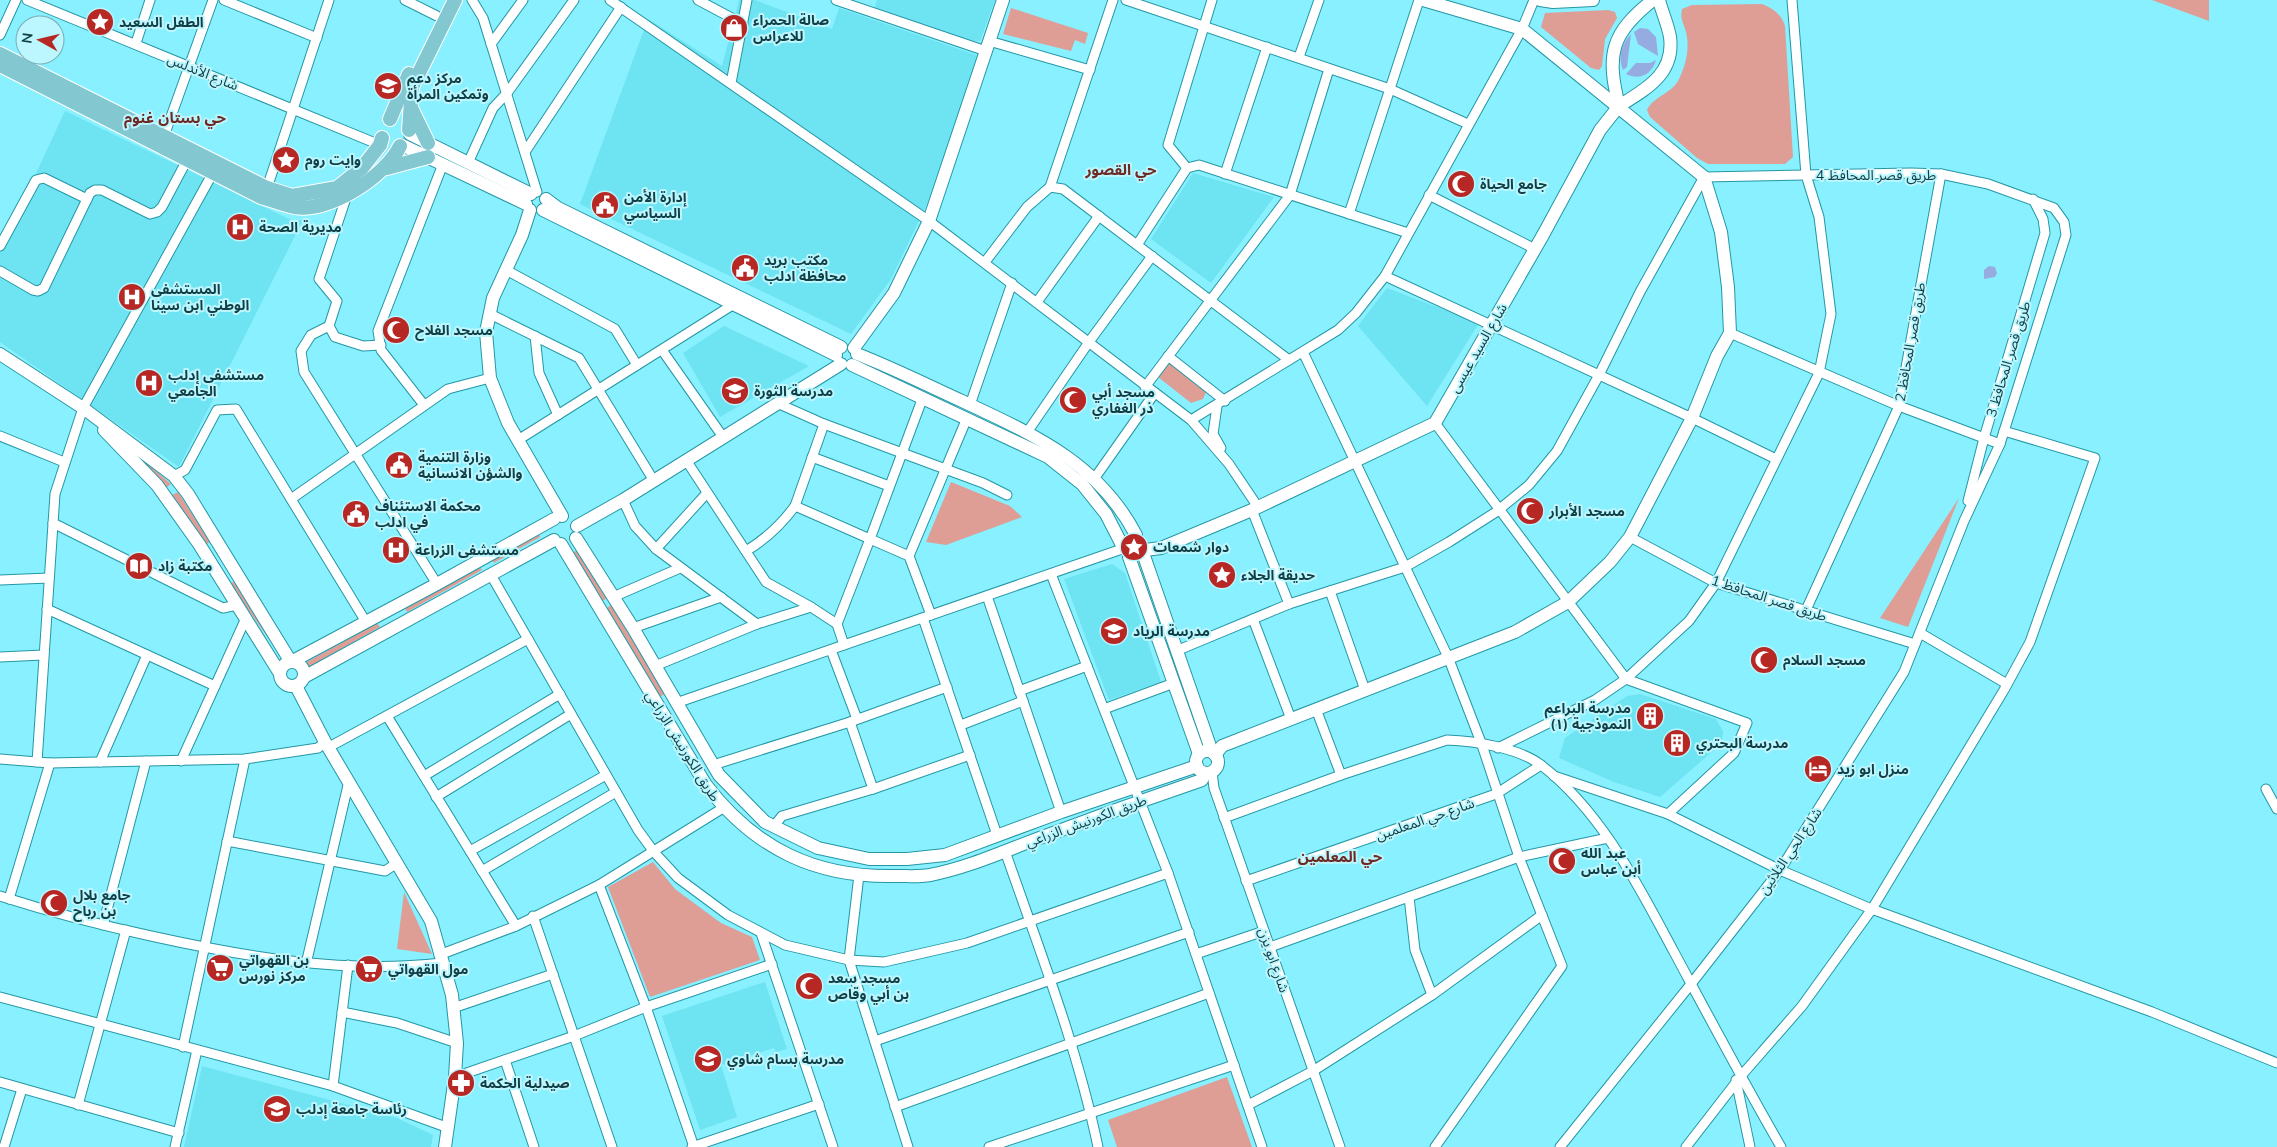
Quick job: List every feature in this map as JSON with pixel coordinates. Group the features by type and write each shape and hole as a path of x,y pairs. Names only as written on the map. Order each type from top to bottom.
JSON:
{"main road":[{"path":"0,65 186,160 216,168 292,196 337,188 362,168 381,141 382,128 390,119 445,0"},
{"path":"0,54 164,136 261,196 296,208 331,204 347,195 394,159 405,139 412,87 454,0"},
{"path":"379,171 428,150 410,105"},
{"path":"390,119 404,121 405,139"},
{"path":"381,141 392,146 405,139"}],"street":[{"path":"0,35 16,0"},
{"name":"شارع الأندلس","path":"27,0 294,109 381,141"},
{"path":"136,43 150,0"},
{"path":"164,136 213,0"},
{"path":"224,0 317,38"},
{"path":"267,188 329,0"},
{"path":"405,0 437,16"},
{"path":"472,0 483,18 492,44 525,152 536,203 493,298 486,332 490,378 508,423 558,518"},
{"path":"492,44 523,0"},
{"path":"468,163 493,108 507,93 574,0"},
{"path":"610,0 929,221 985,262 1154,394 1191,420 1229,464"},
{"path":"698,0 743,24"},
{"path":"731,83 747,0"},
{"path":"83,408 157,485 199,544 280,672 284,684 300,682 491,575 557,542 569,543 576,532 623,500 777,403 847,356 894,293 929,221 1003,0"},
{"path":"985,262 1027,206 1050,187 1114,0"},
{"path":"1126,0 1390,89 1468,124"},
{"path":"1187,168 1168,145 1212,0"},
{"path":"1299,57 1319,0"},
{"path":"1349,214 1421,0 1522,29 1704,177 1721,232 1728,287 1730,333 1899,406 2000,444"},
{"path":"1191,420 1338,330 1356,313 1385,276 1522,29 1534,0"},
{"path":"1540,0 1553,2 1593,0"},
{"path":"1618,106 1612,78 1619,34 1635,14 1653,0"},
{"name":"شارع السيد عيسى","path":"1435,422 1535,249 1600,130 1618,106 1656,80 1670,59 1670,36 1659,0"},
{"path":"1498,748 1568,715 1626,679 1689,621 1716,583 1819,373 1831,314 1819,217 1806,175 1792,0"},
{"path":"841,1 987,46 1090,70"},
{"path":"525,152 621,7"},
{"path":"1225,174 1267,47"},
{"path":"1145,387 1290,195 1328,69"},
{"path":"405,139 428,150 468,163 536,203 734,304 847,356 970,404 1028,431 1072,459 1094,479 1125,514 1136,535 1142,539 1207,762"},
{"path":"428,150 443,164 536,203 558,208 923,397 1048,458 1082,484 1106,514 1124,551 1174,683 1207,762"},
{"path":"0,271 32,290 38,291 44,288 87,199 95,190 102,190 150,214 157,212 162,207 186,160"},
{"path":"424,405 382,350 378,331 443,164"},
{"path":"1137,245 1187,168 1199,165 1408,233"},
{"path":"37,762 55,494 64,462 83,408 216,168"},
{"name":"طريق قصر المحافظ 4","path":"1704,177 1941,174 1988,184 2054,208 2064,222 2066,235 2000,444 1964,521"},
{"name":"طريق قصر المحافظ 2","path":"1806,610 1899,406 1941,174"},
{"path":"1176,651 1289,604 1405,567 1449,542 1501,508 1529,484 1557,450 1599,374 1640,292 1704,177"},
{"path":"0,246 36,180 39,178 44,178 87,199"},
{"path":"1050,187 1063,189 1289,360"},
{"path":"347,195 319,280 337,301 329,326 311,335 301,351 304,372 438,584"},
{"path":"1429,195 1535,249"},
{"name":"طريق قصر المحافظ 3","path":"1964,521 1984,438 2045,233 2043,219 2033,199"},
{"path":"1037,302 1099,216"},
{"path":"1028,431 1089,342 1152,256"},
{"path":"506,270 615,329 637,365"},
{"path":"1385,276 1599,374 1776,459"},
{"path":"970,404 1012,283"},
{"path":"518,440 734,304"},
{"path":"490,314 579,358 654,481"},
{"path":"329,326 335,337 363,346 380,345"},
{"name":"طريق الكورنيش الزراعي","path":"557,542 706,785 723,808 758,839 794,859 843,873 873,877 929,876 970,864 1202,780 1207,762 1222,746 1515,632 1568,602 1610,562 1630,537 1692,418 1717,356 1730,333"},
{"path":"535,336 539,373 558,415"},
{"path":"662,350 723,437"},
{"path":"1303,352 1448,657 1482,745 1496,794 1519,857 1562,966 1435,1147"},
{"path":"0,356 83,408 174,476 219,543 291,662 298,664 303,669 300,682 327,744 431,921 440,959 452,995 458,1043 445,1147"},
{"path":"1168,356 1221,403"},
{"path":"291,499 448,389 490,378"},
{"path":"1094,479 1154,394"},
{"path":"837,624 923,397"},
{"path":"777,403 824,424 947,470 1007,495"},
{"path":"1221,403 1213,434 1255,508 1289,604"},
{"path":"174,476 184,470 217,410 236,409 366,622"},
{"path":"968,418 909,556 947,687 997,836"},
{"path":"676,703 1051,574 1124,551 1138,558 1144,551 1161,548 1255,508 1435,422 1501,508 1626,679 1747,723 1734,754 1668,814"},
{"path":"746,551 763,541 784,521 795,506 824,424"},
{"path":"1686,1147 1738,1079 1802,1006 1872,909 2007,684 2030,642 2095,458 2004,431"},
{"path":"0,436 64,462"},
{"path":"812,458 889,486"},
{"path":"686,460 766,582 837,624 844,645"},
{"path":"656,550 706,493"},
{"path":"623,500 635,526 656,550 757,624"},
{"path":"795,506 909,556"},
{"path":"557,542 550,532 558,518"},
{"path":"280,672 284,665 558,518 573,519 576,532 613,597 719,775 765,822 818,848 870,858 907,859 946,855 1061,812 1207,762"},
{"name":"شارع الحي الثلاثين","path":"1560,1147 1780,870 1904,672 1964,521"},
{"path":"53,523 223,608 237,604"},
{"path":"1124,551 1128,536 1136,535"},
{"name":"طريق قصر المحافظ 1","path":"1630,537 1716,583 1915,644"},
{"path":"613,597 680,568"},
{"path":"1051,574 1168,873 1262,1147"},
{"path":"491,575 638,830 654,852 678,878 728,915 785,945 849,960 884,962 967,942 1168,873"},
{"path":"0,580 49,578"},
{"path":"1330,591 1365,690"},
{"path":"987,596 1061,812"},
{"path":"632,628 721,597"},
{"path":"655,666 757,624 811,607"},
{"path":"47,609 215,686"},
{"path":"181,760 246,618"},
{"path":"1253,619 1291,719"},
{"path":"1920,633 2007,684"},
{"path":"0,760 50,763 245,759 318,748 387,716 528,639"},
{"path":"831,650 873,789"},
{"path":"0,657 44,655"},
{"path":"100,762 147,655"},
{"path":"1019,691 1087,666"},
{"path":"1104,709 1174,683"},
{"path":"713,765 853,720 947,687"},
{"path":"424,776 560,694"},
{"path":"961,725 1023,701"},
{"path":"1316,709 1341,775"},
{"path":"436,796 571,714"},
{"path":"387,716 516,926"},
{"path":"1224,818 1341,775 1448,740 1465,741 1521,753 1541,765 1577,799 1608,838 1642,894 1732,1060 1738,1079 1750,1147"},
{"path":"774,826 782,816 873,789 970,755"},
{"path":"183,1046 245,759"},
{"path":"103,925 146,761"},
{"name":"شارع ابو يزن","path":"1207,762 1224,818 1340,1147"},
{"path":"9,899 50,763"},
{"name":"شارع حي المعلمين","path":"1246,881 1496,794 1541,765"},
{"path":"470,852 606,775"},
{"path":"1552,775 1668,814 1780,870 1872,909 2152,1012 2277,1063"},
{"path":"306,964 349,781"},
{"path":"2266,789 2277,809"},
{"path":"482,871 616,792"},
{"path":"0,896 103,925 204,948 306,964 416,966 440,959 516,926 599,885 723,808"},
{"path":"1270,947 1519,857 1608,838"},
{"path":"227,841 385,871 397,863"},
{"path":"1005,851 1071,1043 1091,1114 1098,1147"},
{"path":"859,875 849,960 908,1147"},
{"path":"599,885 646,1007 693,1147 819,1104"},
{"path":"1408,897 1415,950 1432,995"},
{"path":"1248,1106 1313,1072 1432,995 1542,915"},
{"path":"533,916 612,1147"},
{"path":"78,1105 126,930"},
{"path":"1196,954 1264,931"},
{"path":"761,932 833,1147"},
{"path":"875,1041 1189,932"},
{"path":"455,1077 574,1036 646,1007 772,964"},
{"path":"333,1086 348,965"},
{"path":"453,1008 553,974"},
{"path":"895,1107 1210,993"},
{"path":"0,997 333,1086 446,1127"},
{"path":"342,1012 397,1023 458,1043"},
{"path":"175,1147 197,1050"},
{"path":"505,1060 534,1147"},
{"path":"989,1147 1234,1065"},
{"path":"1738,1079 1781,1147"},
{"path":"0,1082 179,1133"},
{"path":"4,1147 22,1089"}],"shaded area":[{"path":"739,0 755,0 832,29 839,8 979,56 927,204 891,279 851,334 580,204 648,19 722,66"},
{"path":"877,0 995,0 980,41 964,40 874,10"},
{"path":"2152,0 2209,0 2209,21"},
{"path":"1762,4 1776,12 1785,26 1793,157 1785,164 1708,164 1697,158 1650,117 1647,110 1653,102 1675,85 1683,69 1688,45 1682,9 1692,5"},
{"path":"1011,8 1088,33 1085,44 1075,40 1071,51 1003,34"},
{"path":"1608,10 1615,12 1617,18 1605,39 1602,66 1599,70 1591,68 1541,27 1545,13"},
{"path":"1640,28 1648,29 1656,37 1658,56 1638,44 1634,32"},
{"path":"1631,34 1627,67 1623,70 1621,51"},
{"path":"1656,60 1652,69 1645,75 1636,77 1626,74 1636,63 1650,63"},
{"name":"المستشفى الوطني ابن سينا","path":"65,111 291,220 303,220 179,467 0,342 0,251"},
{"path":"1193,173 1274,197 1211,283 1151,239"},
{"path":"1989,266 1995,267 1997,273 1995,277 1984,279 1984,270"},
{"path":"1387,288 1479,323 1427,406 1358,326"},
{"name":"مدرسة الثورة","path":"724,326 809,366 720,417 683,353"},
{"path":"1170,360 1207,390 1203,399 1191,403 1158,377"},
{"path":"142,459 171,484 166,488 141,461"},
{"path":"951,482 1010,506 1022,517 946,545 926,542"},
{"path":"178,492 210,542 204,546 172,495"},
{"path":"1959,498 1908,627 1880,618"},
{"path":"538,532 540,537 494,563 491,558"},
{"path":"578,550 607,598 601,602 572,553"},
{"name":"مدرسة الرياد","path":"1112,564 1125,573 1161,682 1109,700 1064,579"},
{"path":"479,566 482,570 407,612 404,607"},
{"path":"235,581 276,648 276,649 230,584"},
{"path":"611,605 665,694 659,697 607,608"},
{"path":"377,623 380,627 307,668 305,663"},
{"path":"1640,694 1716,719 1723,731 1722,743 1660,797 1614,782 1559,758 1565,738 1627,696"},
{"path":"653,862 675,889 721,923 752,937 760,960 650,997 608,887"},
{"path":"404,892 432,954 397,949"},
{"name":"مدرسة بسام شاوي","path":"765,982 787,1049 776,1052 774,1048 721,1065 737,1117 700,1130 662,1016"},
{"name":"رئاسة جامعة إدلب","path":"202,1066 397,1118 433,1135 431,1147 184,1147"},
{"path":"1227,1077 1252,1147 1117,1147 1108,1120"}],"place":[{"name":"الطفل السعيد","path":"100,22"},
{"name":"صالة الحمراء للاعراس","path":"734,28"},
{"name":"مركز دعم وتمكين المرأة","path":"388,86"},
{"name":"وايت روم","path":"286,160"},
{"name":"جامع الحياة","path":"1461,184"},
{"name":"إدارة الأمن السياسي","path":"605,205"},
{"name":"مديرية الصحة","path":"240,227"},
{"name":"مكتب بريد محافظة ادلب","path":"745,268"},
{"name":"المستشفى الوطني ابن سينا","path":"132,297"},
{"name":"مسجد الفلاح","path":"396,330"},
{"name":"مستشفى إدلب الجامعي","path":"149,383"},
{"name":"مدرسة الثورة","path":"735,391"},
{"name":"مسجد أبي ذر الغفاري","path":"1073,400"},
{"name":"وزارة التنمية والشؤن الانسانية","path":"399,465"},
{"name":"مسجد الأبرار","path":"1530,511"},
{"name":"محكمة الاستئناف في ادلب","path":"356,514"},
{"name":"دوار شمعات","path":"1134,547"},
{"name":"مستشفى الزراعة","path":"396,550"},
{"name":"مكتبة زاد","path":"139,566"},
{"name":"حديقة الجلاء","path":"1222,575"},
{"name":"مدرسة الرياد","path":"1114,631"},
{"name":"مسجد السلام","path":"1764,660"},
{"name":"مدرسة البراعم النموذجية (١)","path":"1650,716"},
{"name":"مدرسة البحتري","path":"1677,743"},
{"name":"منزل ابو زيد","path":"1818,769"},
{"name":"عبد الله أبن عباس","path":"1562,861"},
{"name":"جامع بلال بن رباح","path":"54,903"},
{"name":"بن القهواتي مركز نورس","path":"220,968"},
{"name":"مول القهواتي","path":"369,969"},
{"name":"مسجد سعد بن أبي وقاص","path":"809,986"},
{"name":"مدرسة بسام شاوي","path":"708,1059"},
{"name":"صيدلية الحكمة","path":"461,1083"},
{"name":"رئاسة جامعة إدلب","path":"277,1109"}],"district":[{"name":"حي بستان غنوم","path":"175,118"},
{"name":"حي القصور","path":"1121,170"},
{"name":"حي المعلمين","path":"1340,857"}]}
